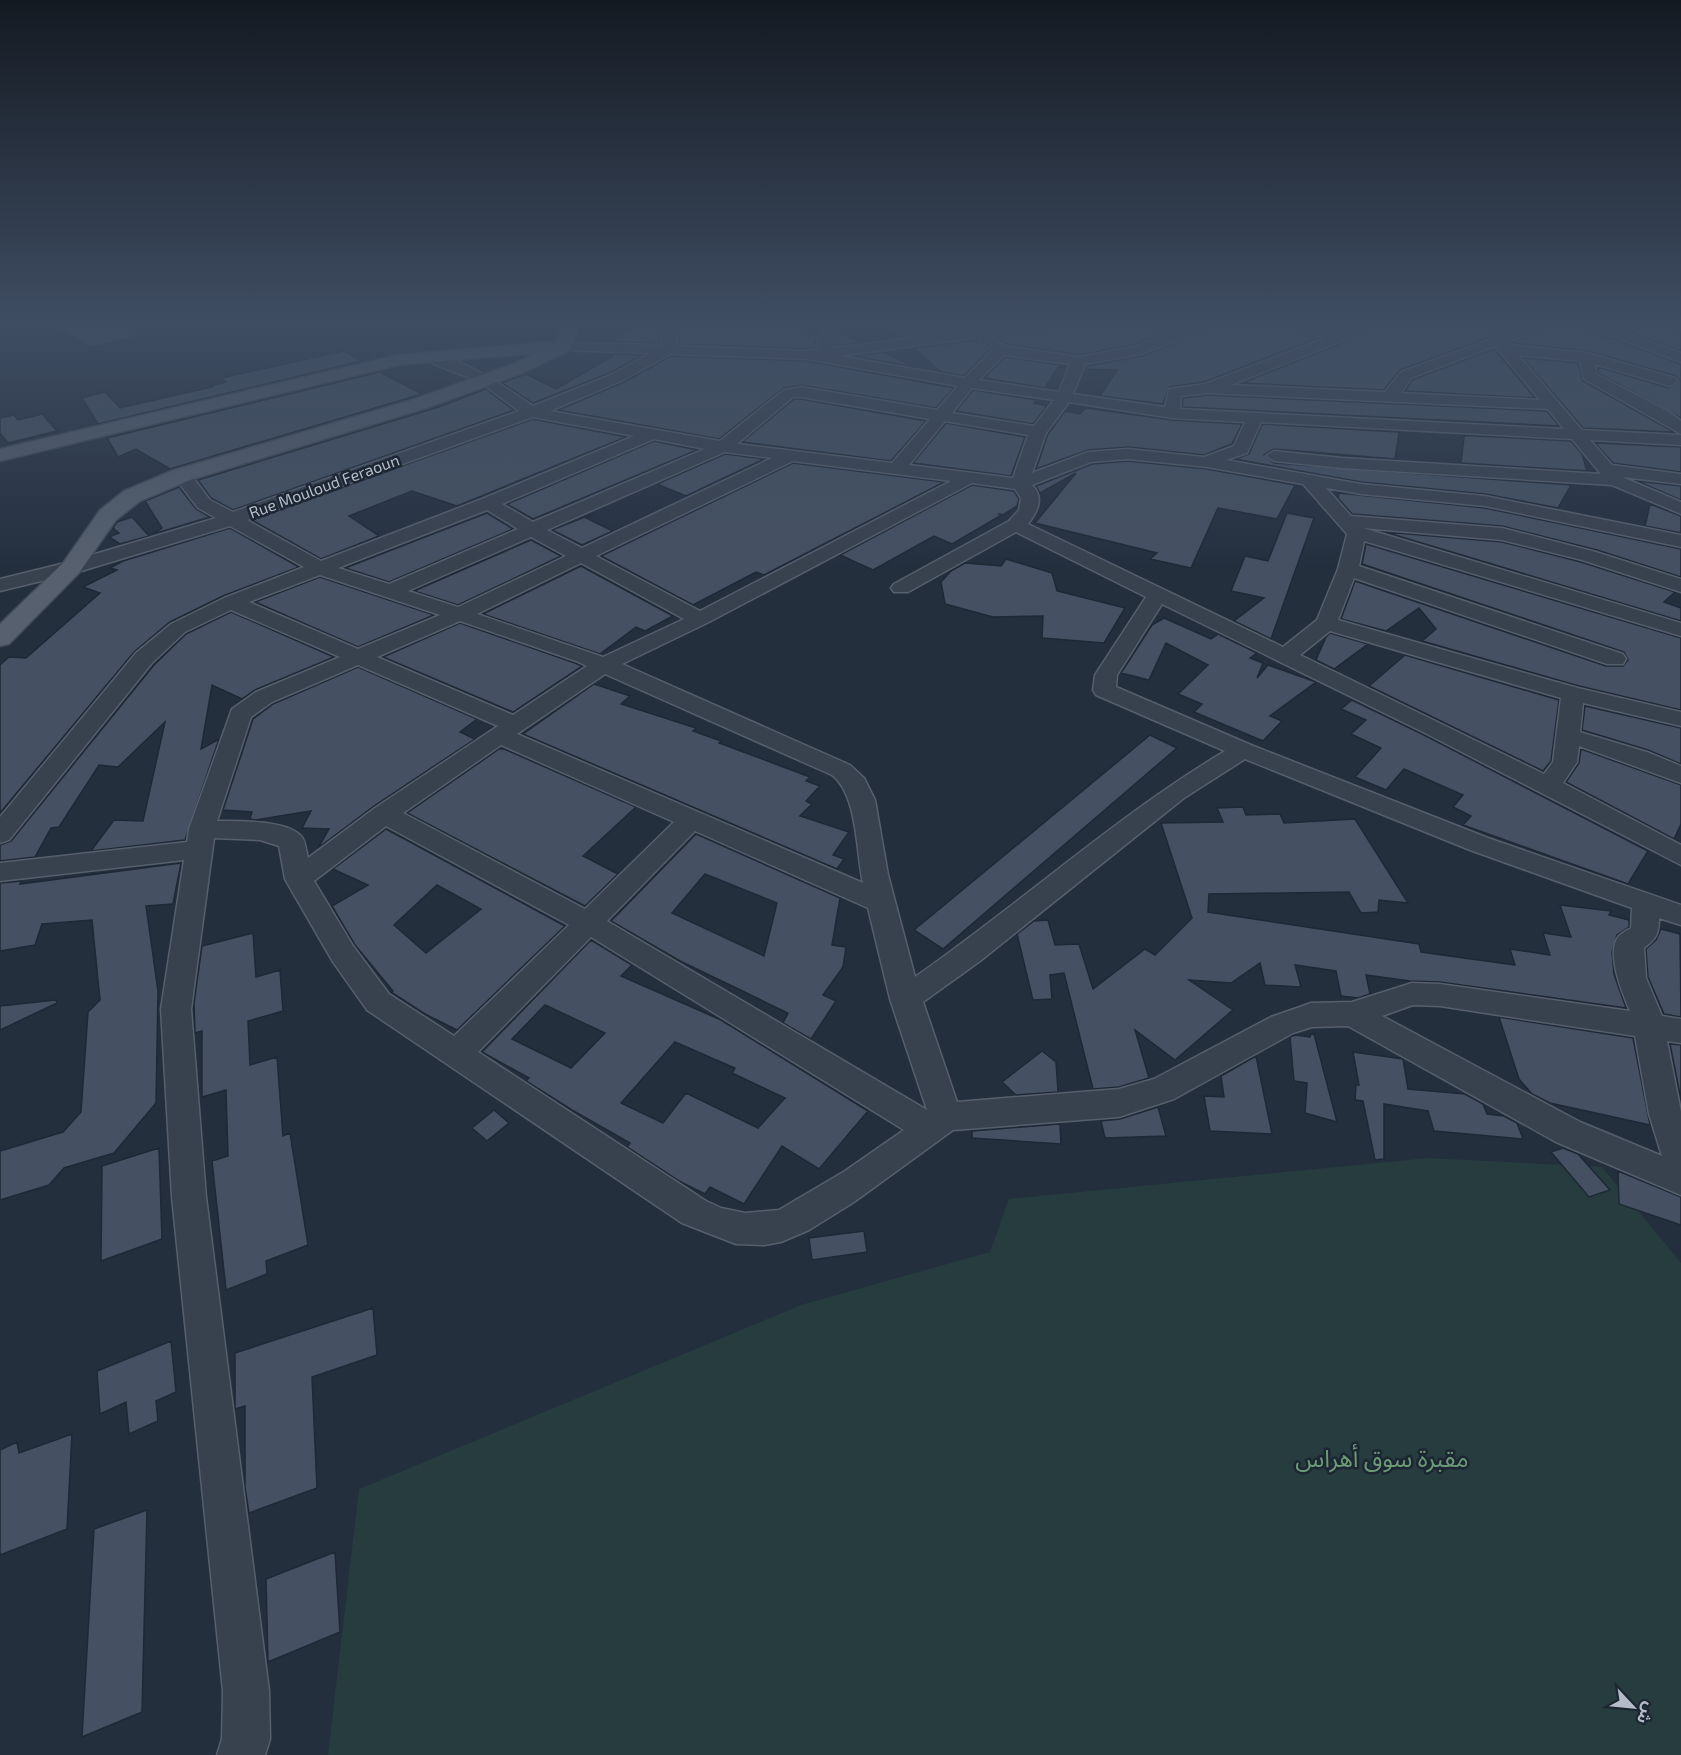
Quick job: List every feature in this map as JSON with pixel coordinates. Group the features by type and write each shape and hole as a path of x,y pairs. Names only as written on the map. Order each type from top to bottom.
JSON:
{"main road":[{"path":"0,455 218,403"},
{"path":"0,463 255,403"},
{"path":"0,638 71,568 90,539 118,505 132,496 182,475 374,418 417,403"}],"street":[{"path":"518,403 531,412 648,436 1020,484 1088,458 1106,454 1207,462 1360,489 1485,501 1681,541"},
{"name":"Rue Mouloud Feraoun","path":"0,585 71,568 229,520 554,403"},
{"path":"388,592 723,447 775,403"},
{"path":"861,403 1038,432"},
{"path":"897,468 951,403"},
{"path":"1020,484 1029,452 1038,432 1060,403"},
{"path":"1099,403 1172,413 1254,419 1681,440"},
{"path":"1172,413 1173,403"},
{"path":"1516,403 1554,405 1610,475 1681,508"},
{"path":"1641,403 1658,412 1681,429"},
{"path":"1241,449 1254,419"},
{"path":"0,834 144,658 178,628 231,602 488,503 648,436"},
{"path":"1207,462 1241,449 1288,458 1342,463 1681,479"},
{"path":"241,1755 246,1739 246,1691 189,1197 176,1009 201,839 243,711 264,697 462,613 792,456"},
{"path":"182,475 204,504 229,520 320,568 388,592 462,613 603,665 811,756 849,775 859,786 878,901 939,1123"},
{"path":"299,879 384,814 603,665 700,619 969,478"},
{"path":"1308,479 1352,527 1681,630"},
{"path":"902,588 1016,525 1031,505 1029,492 1020,484"},
{"path":"488,503 531,529 700,619"},
{"path":"1016,525 1157,596 1287,655 1681,856"},
{"path":"1287,655 1326,624 1348,569 1352,527"},
{"path":"1352,527 1502,534 1589,556 1681,586"},
{"path":"1348,569 1615,659"},
{"path":"1157,596 1107,675 1104,690 1243,750 1479,844 1646,904 1680,912"},
{"path":"231,602 506,729 532,748 878,901"},
{"path":"1326,624 1573,694 1681,719"},
{"path":"1548,787 1565,762 1570,736 1573,694"},
{"path":"1570,736 1638,757 1681,775"},
{"path":"905,999 970,953 1175,792 1243,750"},
{"path":"384,814 589,923 939,1123"},
{"path":"457,1053 691,820"},
{"path":"0,873 255,832 285,837 291,841 299,879 343,954 378,1002 694,1212 721,1226 766,1229 799,1219 884,1166 939,1123 1119,1103 1162,1090 1282,1025 1311,1015 1352,1014 1412,993 1440,995 1681,1031"},
{"path":"1646,904 1645,932 1629,944 1631,978 1648,1026 1665,1114 1681,1164"},
{"path":"1352,1014 1568,1132 1681,1180"}],"green space":[{"name":"مقبرة سوق أهراس","path":"1428,1158 1602,1167 1681,1263 1681,1755 328,1755 359,1489 801,1305 990,1252 1009,1199"}],"building":[{"path":"85,403 115,403 120,408 142,403 186,403 98,424"},
{"path":"252,403 392,403 170,469 136,449 118,457 107,438"},
{"path":"450,403 505,403 514,410 233,510 211,498 198,480"},
{"path":"575,403 765,403 719,439 558,410"},
{"path":"789,403 823,403 926,421 891,461 742,442"},
{"path":"906,403 941,403 936,408"},
{"path":"963,403 1034,403 1047,406 1033,424 956,411"},
{"path":"1182,403 1375,403 1547,411 1559,426 1182,407"},
{"path":"1561,403 1622,403 1674,432 1583,428"},
{"path":"1653,403 1681,403 1681,418"},
{"path":"1086,408 1172,420 1242,424 1232,444 1204,455 1128,447 1088,450 1036,469 1048,434 1065,411 1080,414"},
{"path":"42,414 57,431 8,443 0,433 0,418 14,415 18,420"},
{"path":"533,419 626,437 457,506 412,491 349,516 379,536 321,559 252,520"},
{"path":"946,423 1025,437 1011,476 913,463"},
{"path":"1262,424 1399,432 1395,459 1274,449 1264,455 1274,463 1571,485 1558,508 1485,494 1361,482 1235,459 1249,454"},
{"path":"1458,435 1571,441 1582,454 1587,471 1461,463 1464,437"},
{"path":"654,441 697,450 533,519 507,504"},
{"path":"1595,443 1681,447 1681,472 1613,463"},
{"path":"725,454 764,459 686,496 657,484"},
{"path":"1128,461 1207,469 1295,485 1277,519 1218,508 1191,568 1150,559 1157,553 1035,523 1076,473 1040,493 1036,486 1092,464"},
{"path":"793,463 944,482 764,575 756,572 693,605 601,556"},
{"path":"1637,481 1681,486 1681,500"},
{"path":"972,485 1014,491 1019,499 1017,506 1003,515 999,514 1000,516 952,544 934,536 873,570 840,555"},
{"path":"179,487 196,509 210,517 153,534 162,528 145,501"},
{"path":"1339,493 1485,508 1681,549 1681,577 1597,550 1502,526 1352,514 1338,498"},
{"path":"1650,504 1681,516 1681,533 1645,526"},
{"path":"487,513 513,529 389,582 345,568"},
{"path":"595,513 586,518 613,531 582,545 552,530"},
{"path":"1287,513 1314,518 1271,639 1234,621 1264,598 1231,591 1245,556 1268,561"},
{"path":"132,517 149,536 120,544 109,537 119,533 113,528 117,522"},
{"path":"230,528 299,567 223,596 170,622 134,652 0,813 0,665 9,657 26,658 100,593 83,587 117,570 110,568 123,561"},
{"path":"1385,532 1502,542 1581,562 1675,592 1664,602 1681,608 1681,621"},
{"path":"531,540 561,556 458,605 414,591"},
{"path":"1366,544 1681,638 1681,710 1579,686 1422,641 1436,629 1419,608 1386,631 1341,619 1355,581 1606,666 1623,666 1628,660 1624,652 1362,564"},
{"path":"1006,559 1052,573 1057,591 1125,608 1104,643 1042,638 1043,616 993,617 945,604 941,582 951,571 965,563 1001,566"},
{"path":"581,566 673,616 645,631 636,627 600,654 483,614"},
{"path":"320,577 434,615 358,647 255,602"},
{"path":"231,612 334,657 255,690 242,699 212,685 201,749 219,739 185,840 91,851 114,820 143,821 165,722 118,767 99,765 59,827 51,828 35,857 0,861 0,845 11,841 154,665 186,634"},
{"path":"1164,618 1211,639 1218,634 1257,653 1250,658 1263,663 1257,678 1268,665 1316,682 1270,716 1282,721 1263,741 1194,712 1202,704 1178,694 1208,665 1166,643 1149,680 1121,673 1152,625"},
{"path":"460,623 582,666 513,712 383,657"},
{"path":"1330,633 1368,644 1334,669 1316,660"},
{"path":"1405,655 1559,700 1551,761 1543,771 1369,686"},
{"path":"358,667 477,719 460,732 475,739 374,806 318,848 329,829 302,828 311,811 255,820 250,819 252,812 223,810 253,719 273,704"},
{"path":"594,684 630,696 621,704 696,728 693,731 721,741 719,743 810,777 806,781 820,786 806,801 812,804 800,816 849,832 833,855 844,859 837,869 523,734"},
{"path":"1352,700 1648,851 1628,884 1463,825 1471,816 1453,807 1463,795 1404,769 1386,790 1355,777 1381,748 1351,734 1366,720 1341,709"},
{"path":"1585,706 1681,728 1681,764 1648,750 1582,730"},
{"path":"1150,735 1177,748 943,949 914,930"},
{"path":"499,749 504,749 636,807 583,856 618,874 585,906 407,813"},
{"path":"1581,749 1681,785 1681,824 1674,839 1566,782 1579,763"},
{"path":"1243,807 1246,815 1280,814 1284,823 1355,819 1408,903 1379,900 1378,912 1361,913 1349,892 1209,894 1208,912 1419,944 1421,952 1515,965 1510,949 1550,955 1543,933 1571,937 1560,905 1611,911 1609,915 1629,920 1629,927 1617,935 1612,952 1614,974 1626,1008 1440,982 1410,981 1366,975 1370,994 1358,998 1341,996 1336,971 1295,965 1301,987 1265,985 1260,963 1231,983 1189,980 1233,1010 1175,1060 1135,1030 1149,1078 1119,1087 1093,1089 1064,973 1050,975 1052,999 1033,1000 1017,934 1034,921 1048,920 1055,945 1079,944 1093,989 1145,949 1155,955 1192,918 1161,823 1223,822 1217,808"},
{"path":"386,829 565,926 457,1030 425,1014 391,992 393,991 355,945 332,906 368,885 333,869","holes":["437,885 481,909 426,953 394,925"]},
{"path":"696,834 840,898 832,945 846,947 843,967 823,995 836,1001 811,1039 783,1023 788,1013 680,961 611,921","holes":["705,874 777,903 764,956 672,913"]},
{"path":"181,863 173,904 146,906 158,991 156,1103 114,1153 64,1168 49,1185 0,1200 0,1151 63,1132 81,1112 88,1012 100,1000 92,920 42,924 35,945 0,951 0,883 21,881 20,884"},
{"path":"1661,929 1680,934 1681,1017 1664,1014 1648,977 1646,949 1656,940"},
{"path":"253,933 256,977 280,970 283,1011 248,1021 250,1065 277,1057 283,1136 290,1133 308,1245 266,1261 267,1274 226,1290 212,1161 228,1156 226,1090 202,1097 202,1031 195,1033 194,1003 202,946"},
{"path":"591,940 632,965 621,976 721,1020 868,1111 819,1169 782,1146 744,1204 710,1187 705,1194 679,1181 627,1147 630,1143 526,1081 529,1078 482,1052","holes":["545,1005 605,1033 571,1068 512,1039","675,1042 735,1068 732,1073 785,1098 758,1128 686,1093 663,1123 621,1103"]},
{"path":"56,1000 57,1003 0,1030 0,1006"},
{"path":"1499,1017 1633,1038 1650,1125 1550,1103 1532,1094 1519,1079"},
{"path":"1314,1034 1337,1122 1305,1113 1307,1083 1294,1081 1290,1037 1295,1035 1310,1037"},
{"path":"1670,1044 1681,1045 1681,1100"},
{"path":"1042,1051 1056,1062 1058,1092 1016,1095 1002,1082"},
{"path":"1353,1052 1403,1059 1408,1089 1465,1094 1483,1104 1487,1114 1504,1116 1517,1123 1523,1139 1434,1131 1428,1111 1384,1104 1384,1159 1375,1160 1363,1101 1355,1100 1356,1085 1359,1085"},
{"path":"1256,1056 1272,1134 1210,1131 1204,1096 1224,1097 1221,1076"},
{"path":"1158,1107 1166,1136 1105,1138 1101,1121 1120,1119"},
{"path":"494,1110 509,1123 487,1141 472,1128"},
{"path":"1060,1124 1061,1144 972,1138 972,1131"},
{"path":"159,1148 162,1239 101,1261 102,1166"},
{"path":"1563,1148 1578,1154 1610,1190 1589,1197 1551,1152"},
{"path":"1618,1171 1681,1197 1681,1225 1619,1204"},
{"path":"864,1231 867,1252 812,1260 809,1238"},
{"path":"373,1308 377,1355 312,1377 317,1488 249,1513 245,1487 245,1406 235,1409 235,1353"},
{"path":"171,1341 176,1392 156,1401 158,1421 129,1434 126,1402 100,1414 97,1371"},
{"path":"72,1434 67,1529 0,1555 0,1450 17,1442 19,1453"},
{"path":"147,1510 142,1712 82,1737 94,1529"},
{"path":"335,1552 340,1632 268,1662 266,1579"}]}
